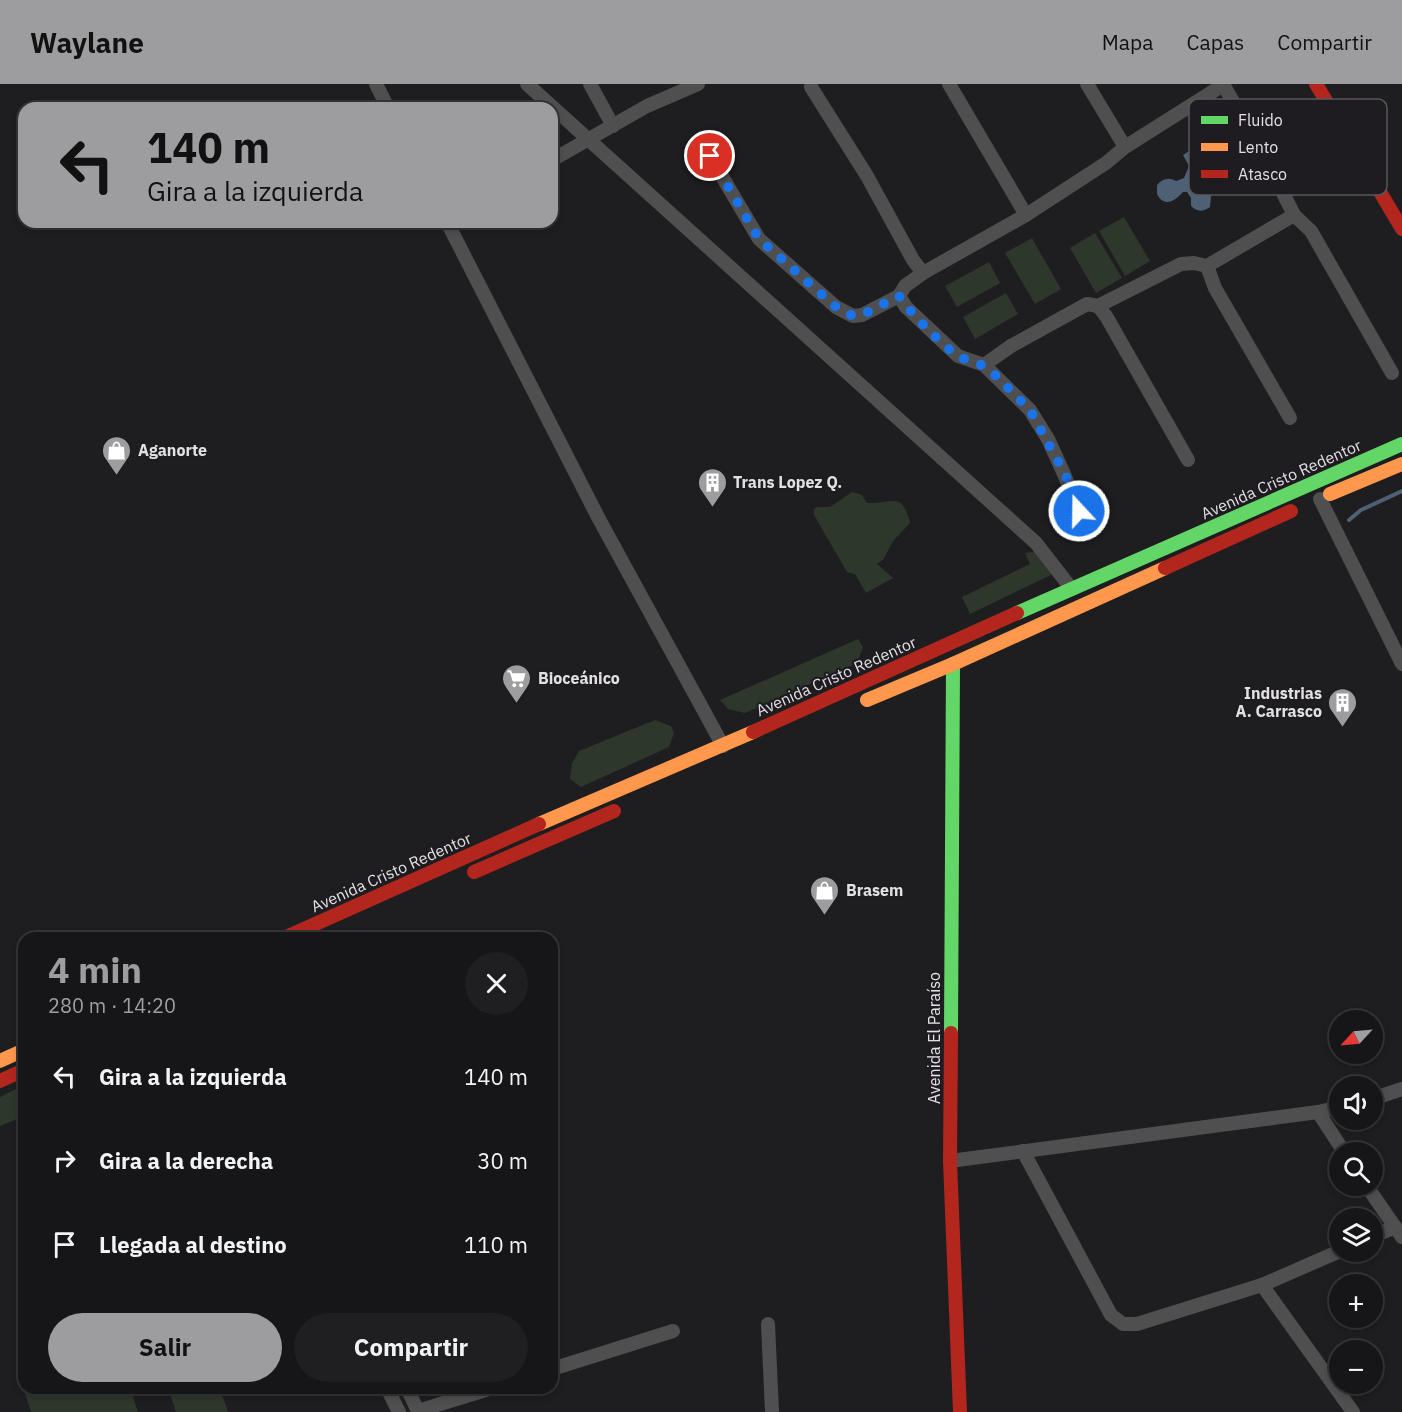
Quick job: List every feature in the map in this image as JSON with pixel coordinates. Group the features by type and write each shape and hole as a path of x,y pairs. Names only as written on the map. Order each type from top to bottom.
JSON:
{"main road":[{"path":"1316,84 1325,99"},
{"path":"1381,195 1402,230"},
{"name":"Avenida Cristo Redentor","path":"297,932 555,817 723,746 1071,588 1402,444"},
{"name":"Avenida Cristo Redentor","path":"855,705 953,664 1402,464"},
{"name":"Avenida El Paraíso","path":"953,664 950,1161 960,1412"},
{"name":"Avenida Cristo Redentor","path":"466,876 628,805"},
{"path":"0,1061 18,1053"},
{"path":"0,1081 18,1073"}],"street":[{"path":"376,84 385,102"},
{"path":"527,84 548,102"},
{"path":"590,84 613,126"},
{"path":"558,157 647,106 698,84"},
{"path":"949,84 1026,215"},
{"path":"1087,84 1125,147"},
{"path":"1201,99 1223,85 1231,99"},
{"path":"811,87 867,176 923,273"},
{"path":"707,137 710,156 759,239 836,307 853,316 862,315 899,296 905,286 923,273 1026,215 1189,107"},
{"path":"558,111 1036,543 1071,588"},
{"path":"1284,195 1294,215 1311,231 1392,373"},
{"path":"984,365 1011,346 1087,304 1098,306 1181,264 1194,262 1207,266 1294,215"},
{"path":"450,228 599,519 723,746"},
{"path":"1207,266 1215,288 1290,418"},
{"path":"899,296 906,307 958,356 984,365 1030,410 1065,474 1079,511"},
{"path":"1098,306 1106,316 1188,460"},
{"path":"1311,503 1402,664"},
{"path":"1383,1095 1402,1089"},
{"path":"950,1161 1329,1110"},
{"path":"1318,1112 1338,1142"},
{"path":"1023,1151 1111,1315 1123,1324 1137,1324 1262,1285 1329,1256"},
{"path":"1373,1196 1398,1232 1383,1235"},
{"path":"1262,1285 1353,1412"},
{"path":"768,1324 772,1412"},
{"path":"558,1367 673,1331"},
{"path":"390,1394 399,1412"},
{"path":"410,1394 418,1412 474,1394"}],"green space":[{"path":"1124,217 1150,261 1125,276 1099,231"},
{"path":"1095,233 1122,278 1096,293 1070,248"},
{"path":"1032,238 1061,289 1035,304 1005,253"},
{"path":"989,262 1000,283 957,307 945,286"},
{"path":"1006,293 1018,314 975,339 963,317"},
{"path":"852,492 862,495 867,503 900,502 904,506 910,523 893,541 883,560 877,564 893,578 866,593 855,574 847,572 814,515 814,509 817,507 830,507"},
{"path":"1038,551 1055,573 970,614 962,597 1030,564 1025,553"},
{"path":"858,639 863,647 857,663 745,713 728,709 720,700"},
{"path":"655,720 671,726 674,733 669,747 581,787 570,779 572,763 579,751"},
{"path":"18,1088 18,1118 0,1126 0,1097"},
{"path":"25,1394 132,1394 138,1412 31,1412"},
{"path":"170,1394 222,1394 228,1412 176,1412"}],"water":[{"path":"1189,151 1189,166 1183,155"},
{"path":"1189,166 1189,195 1183,192 1177,198 1166,202 1157,194 1157,185 1162,181 1168,179 1176,181 1184,178"},
{"path":"1189,195 1213,195 1210,207 1202,210 1191,206"}],"waterway":[{"path":"1349,520 1361,510 1402,491"}],"traffic: fast":[{"path":"1017,613 1402,444"},
{"path":"951,1033 953,664"}],"traffic: slow":[{"path":"1330,494 1402,464"},
{"path":"867,700 953,664 1165,568"},
{"path":"539,824 753,732"},
{"path":"0,1061 18,1053"}],"traffic: jam":[{"path":"1316,84 1325,99"},
{"path":"1382,195 1402,229"},
{"path":"1165,568 1291,511"},
{"path":"753,732 1017,613"},
{"path":"474,872 614,811"},
{"path":"297,932 539,824"},
{"path":"951,1033 950,1161 960,1412"},
{"path":"0,1081 18,1073"}],"place":[{"name":"Aganorte","path":"117,476"},
{"name":"Trans Lopez Q.","path":"712,508"},
{"name":"Bioceánico","path":"517,704"},
{"name":"Industrias A. Carrasco","path":"1343,728"},
{"name":"Brasem","path":"825,916"}],"route":[{"path":"710,156 759,239 836,307 853,316 862,315 899,296 906,307 958,356 984,365 990,370 1030,410 1065,474 1079,511"}]}
